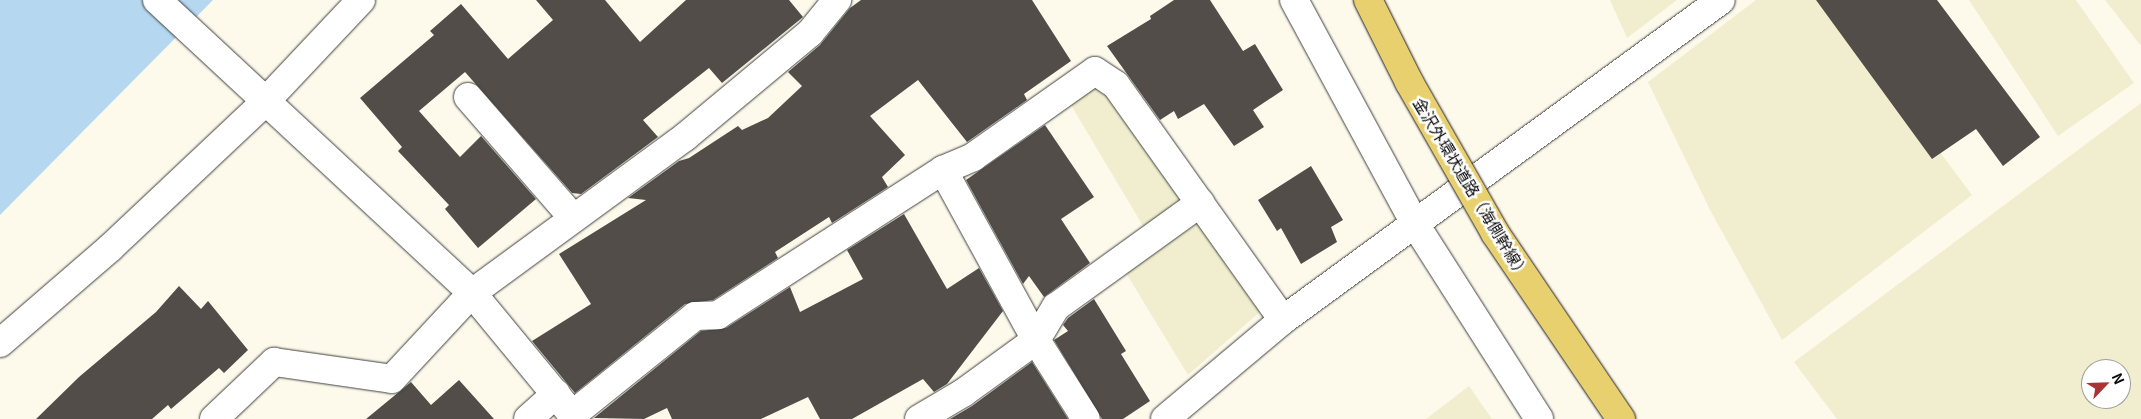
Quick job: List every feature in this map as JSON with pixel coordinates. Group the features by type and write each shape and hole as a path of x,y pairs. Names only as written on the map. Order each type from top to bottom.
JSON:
{"main road":[{"name":"金沢外環状道路（海側幹線）","path":"1368,0 1409,82 1495,232 1621,419"}],"street":[{"path":"157,0 472,293 568,409"},
{"path":"0,343 110,248 265,102 361,0"},
{"path":"214,419 274,362 392,379 472,293 685,137 810,33 837,0"},
{"path":"1294,0 1415,224 1539,419"},
{"path":"1165,419 1283,320 1722,0"},
{"path":"528,419 568,409 695,316 718,315 943,170 973,157 1095,71 1116,85 1283,320"},
{"path":"468,97 573,218"},
{"path":"943,170 1036,340 1086,419"},
{"path":"920,419 963,393 1036,340 1056,307 1200,203"}],"shaded area":[{"path":"1610,0 1677,0 1627,38"},
{"path":"1756,0 1826,0 1972,195 1782,340 1710,210 1648,82"},
{"path":"1969,0 2076,0 2134,83 2058,136"},
{"path":"2105,0 2141,0 2141,46"},
{"path":"1093,81 1111,90 1186,197 1146,231 1068,100"},
{"path":"2141,103 2141,419 1837,419 1794,362"},
{"path":"1201,221 1261,311 1188,375 1126,273"},
{"path":"1469,386 1492,419 1426,419"}],"water":[{"path":"0,0 213,0 0,215"}],"building":[{"path":"536,0 605,0 640,42 686,0 789,0 803,17 722,83 709,68 643,120 658,137 581,194 572,193 465,72 419,111 460,157 481,136 536,199 478,248 445,209 449,205 398,151 402,147 360,98 434,35 430,31 461,4 508,59 553,20"},
{"path":"861,0 1032,0 1071,61 1024,94 1027,100 967,142 918,80 870,116 905,155 882,177 888,187 832,223 829,217 775,252 778,258 713,300 685,304 575,393 532,341 591,304 559,254 646,200 628,198 679,161 689,158 738,126 742,130 768,118 802,86 788,72 820,45 850,8"},
{"path":"1174,0 1210,0 1243,51 1255,44 1283,90 1253,110 1264,127 1234,146 1204,104 1178,119 1174,111 1160,120 1107,46 1151,19 1150,16"},
{"path":"1816,0 1937,0 2040,137 2003,166 1976,129 1932,159"},
{"path":"1045,125 1094,197 1061,219 1090,263 1044,297 1029,276 1023,284 966,180"},
{"path":"1311,166 1343,220 1331,227 1337,242 1301,264 1281,228 1277,231 1258,200"},
{"path":"904,214 947,289 979,268 1003,311 947,384 934,392 923,379 852,419 820,419 808,397 761,419 672,419 667,408 644,419 594,418 701,331 726,328 790,287 800,312 863,279 847,250"},
{"path":"179,286 201,309 208,301 248,350 224,373 219,368 171,409 168,405 152,419 36,419 79,377 156,312"},
{"path":"1094,299 1126,351 1121,354 1150,401 1123,419 1102,419 1054,340 1068,331 1063,325 1068,318"},
{"path":"1032,362 1068,419 950,419 972,406"},
{"path":"459,380 494,419 366,419 411,382 431,405"}]}
